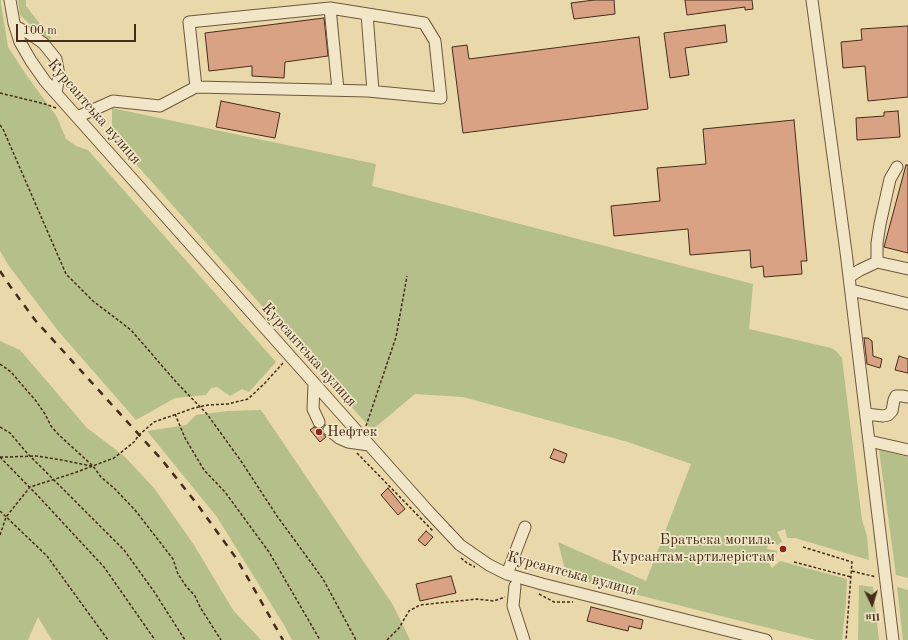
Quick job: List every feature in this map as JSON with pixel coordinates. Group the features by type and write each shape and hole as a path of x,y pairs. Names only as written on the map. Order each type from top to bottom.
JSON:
{"street":[{"name":"Курсантська вулиця","path":"10,0 20,42 31,61 56,93 314,384 460,545 489,565 507,574 766,640"},
{"path":"812,0 851,290 893,640"},
{"path":"330,8 338,90"},
{"path":"77,117 113,100 160,106 196,87 373,91 442,98 435,41 424,23 330,8 189,22 196,87"},
{"path":"367,14 373,91"},
{"path":"15,26 30,34 43,44 56,59 59,75 56,93"},
{"path":"877,262 876,243 890,179 897,167"},
{"path":"849,277 877,262 908,269"},
{"path":"851,290 908,304"},
{"path":"314,384 313,409 319,422"},
{"path":"866,414 883,416 888,415 892,412 896,396 908,397"},
{"path":"329,430 339,438 348,442 366,441"},
{"path":"869,441 908,450"},
{"path":"507,574 526,528"},
{"path":"514,590 513,606 524,640"}],"path":[{"path":"0,93 45,104 60,110"},
{"path":"0,125 66,274 93,301 130,330 207,414 241,461 277,516 323,579 356,640"},
{"path":"366,441 396,337 407,276"},
{"path":"0,535 6,517 30,487 114,458 134,442 139,435 154,422 200,406 228,404 248,399 290,356"},
{"path":"0,364 12,372 36,401 51,426 59,435 93,466 101,477 135,510 173,559 178,574 195,596 200,607 221,640"},
{"path":"175,414 185,438 204,470 225,492 269,552 320,640"},
{"path":"0,427 10,433 30,456 124,550 153,590 185,640"},
{"path":"0,457 30,456 93,466"},
{"path":"0,457 104,567 155,640"},
{"path":"0,511 47,556 108,640"},
{"path":"803,547 852,562 846,640"},
{"path":"794,562 851,577"},
{"path":"852,571 886,579"},
{"path":"388,640 399,628 409,610 420,605 477,599 494,601 514,590"}],"green space":[{"path":"0,0 8,47 57,117 66,139 76,146 88,150 276,362 249,392 242,389 230,396 217,387 211,388 206,395 175,398 136,420 59,332 9,266 0,251"},
{"path":"18,0 26,0 26,6 51,38 48,41 20,15"},
{"path":"112,108 376,164 372,186 753,284 749,329 831,348 842,358 862,520 867,536 869,560 795,538 787,538 785,529 777,532 782,541 778,545 769,541 767,549 777,551 776,556 767,560 772,568 780,561 847,579 842,640 816,640 567,577 558,542 646,581 691,464 628,442 463,397 415,394 372,430 112,137"},
{"path":"0,341 20,350 87,428 124,456 154,488 194,545 233,610 261,640 52,640 38,617 28,640 0,640"},
{"path":"261,410 393,605 410,640 292,640 217,517 147,431 186,425 196,415 228,411"},
{"path":"879,450 908,457 908,578 896,575"},
{"path":"859,585 873,587 879,640 858,640"},
{"path":"897,587 908,590 908,640 903,640"}],"building":[{"path":"594,0 614,0 615,14 574,19 571,3"},
{"path":"685,0 752,0 753,9 745,10 745,7 687,15"},
{"path":"324,18 328,56 285,62 284,78 252,76 252,66 209,71 205,33"},
{"path":"725,25 727,42 685,48 689,75 670,78 664,33"},
{"path":"908,26 908,97 868,101 865,66 843,68 841,42 862,40 861,29"},
{"path":"639,37 648,109 463,133 452,47 467,45 469,59"},
{"path":"221,101 280,113 275,138 216,127"},
{"path":"898,111 900,137 857,140 856,118 884,116 884,112"},
{"path":"794,120 807,261 801,261 802,274 764,277 763,266 751,268 750,250 690,255 688,229 614,236 611,206 660,201 657,168 706,164 703,129"},
{"path":"906,165 908,165 908,253 884,247"},
{"path":"864,338 868,338 872,341 873,356 882,359 880,368 867,364"},
{"path":"899,356 908,359 908,373 895,370"},
{"path":"314,427 318,429 322,428 326,437 320,442 310,430"},
{"path":"554,449 567,454 564,463 550,458"},
{"path":"388,488 405,509 398,515 381,495"},
{"path":"426,531 433,537 425,546 418,540"},
{"path":"451,576 456,593 420,601 416,584"},
{"path":"591,607 643,620 641,629 629,626 628,631 587,621"}],"railway":[{"path":"0,271 35,320 162,460 197,504 236,558 283,640"}],"place":[{"name":"Нефтек","path":"319,432"},
{"name":"Братьска могила. Курсантам-артилерістам","path":"783,549"}]}
